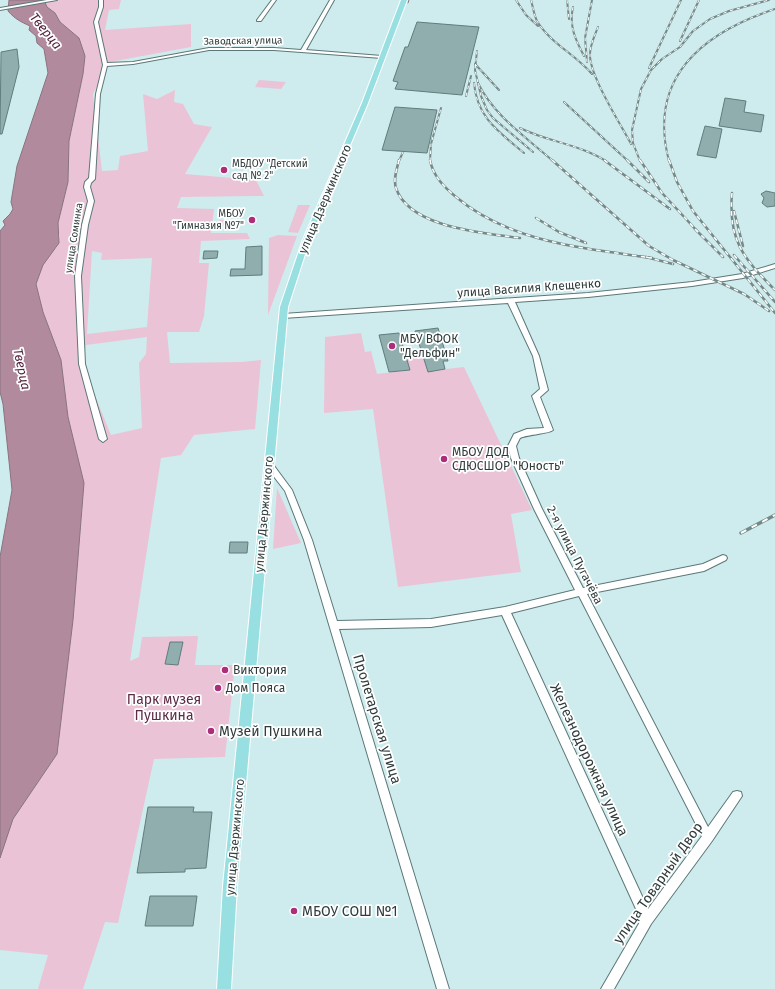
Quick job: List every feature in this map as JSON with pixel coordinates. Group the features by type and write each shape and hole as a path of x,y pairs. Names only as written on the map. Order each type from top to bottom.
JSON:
{"main road":[{"name":"улица Дзержинского","path":"224,989 230,886 283,316 290,287 309,235 352,136 404,0"}],"street":[{"path":"0,9 55,0"},
{"path":"101,0 102,7 96,22 105,66"},
{"path":"259,20 274,0"},
{"path":"303,51 332,0"},
{"name":"Заводская улица","path":"105,66 133,63 209,49 303,51 382,57"},
{"name":"улица Соминка","path":"103,439 82,364 78,276 85,226 91,202 87,187 88,182 92,179 98,94 105,66"},
{"name":"улица Василия Клещенко","path":"283,316 588,295 692,284 743,276 775,266"},
{"name":"2-я улица Пугачёва","path":"511,301 536,356 544,390 536,396 549,430 527,432 517,436 512,446 515,458 538,509 580,592 708,837"},
{"name":"Пролетарская улица","path":"268,465 284,483 308,540 443,989"},
{"path":"334,625 431,623 505,611 580,592 704,567 723,558"},
{"name":"Железнодорожная улица","path":"505,611 647,920"},
{"name":"улица Товарный Двор","path":"607,989 647,920 738,796"}],"green space":[{"name":"Парк музея Пушкина","path":"44,0 121,0 119,9 109,10 105,30 191,24 191,47 110,62 93,94 102,171 118,170 120,156 148,151 143,94 157,99 175,90 174,102 183,104 194,124 212,127 185,174 256,180 264,196 181,197 177,208 214,209 211,233 247,233 250,239 201,241 199,263 209,263 204,316 199,332 167,332 170,363 241,362 261,360 255,429 194,435 181,455 161,458 130,661 139,657 142,637 198,636 195,665 235,665 225,757 154,759 118,923 105,922 83,989 38,989 48,955 0,950 0,858 13,819 57,754 68,417 61,360 43,312 36,284 48,256 57,247 60,236 57,229 68,182 69,141 83,74 79,38 60,22 55,13 47,7","holes":["92,251 102,253 101,260 152,258 147,327 87,334","147,337 146,354 139,363 142,428 111,435 82,364 86,345"]},
{"path":"259,80 286,82 281,89 255,87"},
{"path":"298,205 310,205 298,233 288,232"},
{"path":"220,220 245,220 244,226 219,226"},
{"path":"278,235 297,236 268,315 269,238"},
{"name":"МБОУ ДОД СДЮСШОР \"Юность\"","path":"361,333 365,352 371,351 377,374 409,370 406,357 423,355 428,371 464,367 532,510 511,514 521,572 398,587 373,409 324,413 325,337"},
{"path":"277,488 301,543 273,549"}],"water":[{"name":"Тверца","path":"9,0 44,0 47,7 55,13 60,22 79,38 85,56 83,74 69,141 68,182 58,223 59,243 43,265 36,284 43,312 61,360 68,417 84,483 73,620 57,754 13,819 0,858 0,557 12,490 3,404 0,392 0,231 5,225 3,221 13,209 11,202 17,166 48,73 44,49 37,43 36,36 29,30 30,26 18,20 8,11"}],"building":[{"path":"417,22 479,27 462,95 395,89 398,82 393,81 405,47 408,47"},
{"path":"17,49 19,67 2,134 0,134 1,52"},
{"path":"725,98 746,101 744,112 764,115 761,132 719,126"},
{"path":"395,107 437,110 427,153 382,150"},
{"path":"705,126 722,129 716,158 697,155"},
{"path":"766,191 775,193 775,206 767,207 762,203 764,198 761,194"},
{"path":"262,246 262,275 230,276 231,269 245,269 246,247"},
{"path":"204,251 218,251 217,258 203,259"},
{"path":"438,328 448,361 443,361 445,369 428,372 415,331"},
{"name":"МБУ ВФОК \"Дельфин\"","path":"399,333 410,370 389,372 379,335"},
{"path":"230,542 248,542 247,553 229,553"},
{"path":"170,642 183,642 178,665 165,664"},
{"path":"148,807 194,807 193,812 212,812 206,868 185,869 185,872 137,873"},
{"path":"150,896 197,896 193,926 145,926"}],"railway":[{"path":"516,0 526,15 538,26"},
{"path":"531,0 536,19 542,29 592,74"},
{"path":"567,0 569,19"},
{"path":"587,62 585,38 592,0"},
{"path":"649,68 681,0"},
{"path":"680,41 699,0"},
{"path":"640,161 633,143 632,130 641,89 651,70 662,59 680,47 693,31 710,19 729,11 769,0"},
{"path":"573,7 572,26 584,56"},
{"path":"669,161 664,132 666,106 674,83 686,63 704,46 725,31 749,19 775,9"},
{"path":"598,27 590,54 594,74 631,144"},
{"path":"476,65 477,51"},
{"path":"476,65 499,90"},
{"path":"476,65 475,70 478,83"},
{"path":"466,96 471,76"},
{"path":"474,83 476,95 485,115 498,131 524,153"},
{"path":"478,83 485,95 502,116 553,161"},
{"path":"478,83 481,96 487,110 493,118 533,152"},
{"path":"564,102 628,161"},
{"path":"430,160 431,144 441,108"},
{"path":"520,128 541,137 596,155 606,161"},
{"path":"399,161 403,152"},
{"path":"399,160 395,185 404,201 416,212 432,220 469,231 520,238"},
{"path":"430,160 436,176 443,185 456,197 477,212 500,225 549,241 600,251 648,257"},
{"path":"552,160 649,246 673,260 744,294 769,311"},
{"path":"604,160 670,209"},
{"path":"640,160 662,193 698,232"},
{"path":"669,160 677,182 693,211 775,313"},
{"path":"628,161 649,182"},
{"path":"732,193 731,209 735,236 746,258 775,290"},
{"path":"734,211 743,246"},
{"path":"536,218 559,232 586,243"},
{"path":"695,229 698,232"},
{"path":"698,232 723,257"},
{"path":"734,255 775,302"},
{"path":"648,257 652,258"},
{"path":"648,257 673,264"},
{"path":"741,533 775,515"}],"place":[{"name":"МБДОУ \"Детский сад № 2\"","path":"224,170"},
{"name":"МБОУ \"Гимназия №7\"","path":"252,220"},
{"name":"МБУ ВФОК \"Дельфин\"","path":"392,346"},
{"name":"МБОУ ДОД СДЮСШОР \"Юность\"","path":"444,459"},
{"name":"Виктория","path":"225,670"},
{"name":"Дом Пояса","path":"218,688"},
{"name":"Музей Пушкина","path":"211,731"},
{"name":"МБОУ СОШ №1","path":"294,911"}]}
